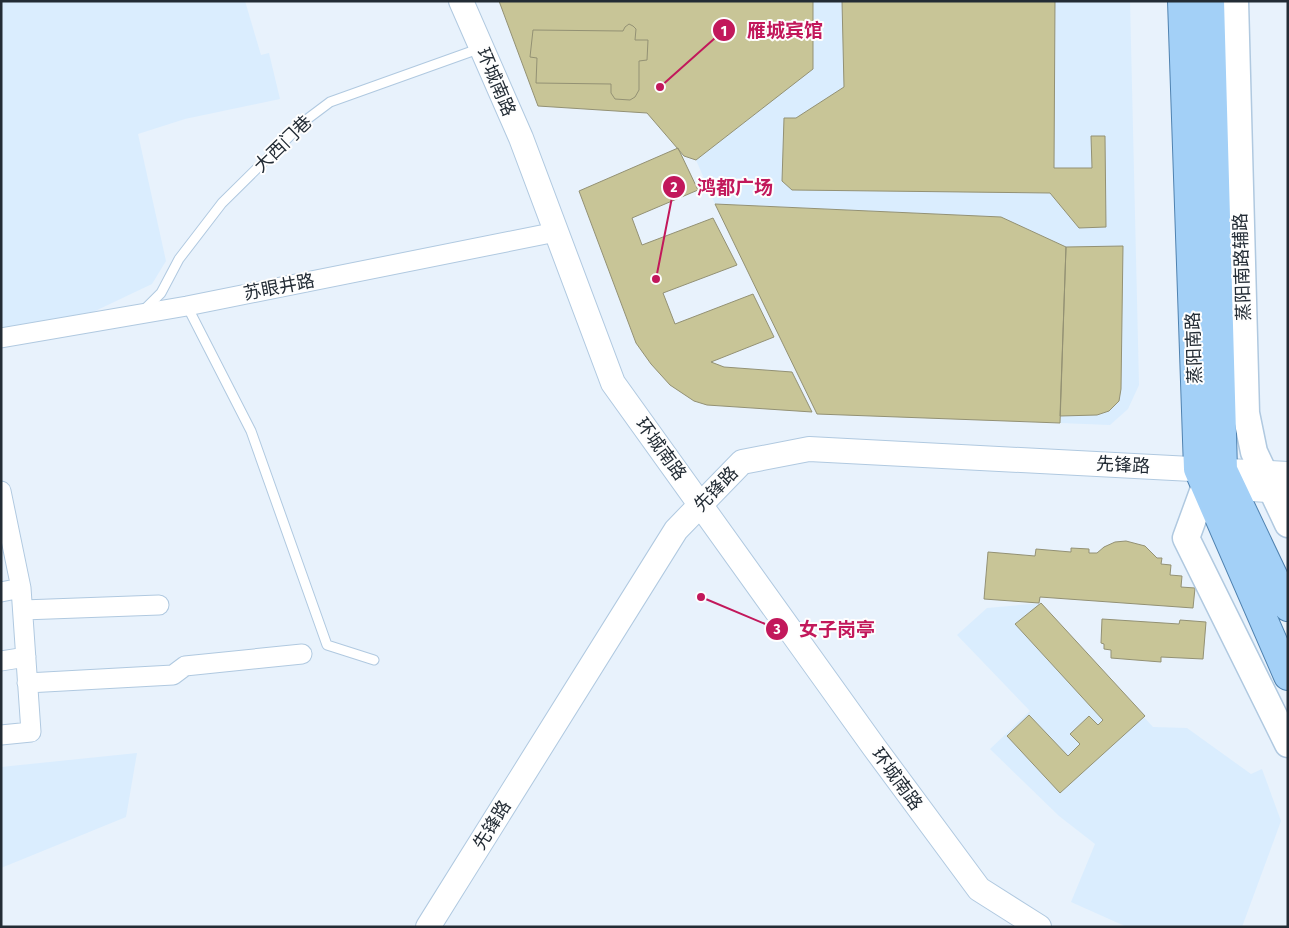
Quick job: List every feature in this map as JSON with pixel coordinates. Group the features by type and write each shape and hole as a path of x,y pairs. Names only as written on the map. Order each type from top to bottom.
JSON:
{"main road":[{"name":"蒸阳南路","path":"1182,1 1214,478 1288,676"},
{"name":"蒸阳南路","path":"1210,1 1214,478 1288,607"},
{"name":"蒸阳南路辅路","path":"1235,1 1246,413 1254,452 1278,482 1288,524"},
{"path":"1214,478 1186,538 1288,744"}],"street":[{"name":"环城南路","path":"461,1 521,138 613,384 978,889 1039,927"},
{"name":"苏眼井路","path":"1,338 187,306 556,232"},
{"name":"先锋路","path":"442,927 686,539 705,510 742,462 809,449 1278,482"},
{"path":"1,490 4,513 22,588 31,732 1,735"},
{"name":"先锋路","path":"428,927 676,530 705,510"},
{"path":"1,592 22,588"},
{"path":"23,610 159,605"},
{"path":"27,683 173,675 185,666 302,654"},
{"path":"1,661 26,657"}],"lane":[{"name":"大西门巷","path":"140,314 161,293 179,259 222,203 306,120 330,102 482,48"},
{"path":"187,306 251,430 327,645 374,660"}],"shaded area":[{"path":"1,1 245,1 261,55 269,53 280,99 185,119 138,134 166,261 152,284 93,312 1,328"},
{"path":"813,1 1130,1 1139,385 1128,409 1110,425 1060,423 1001,217 715,204 696,160 812,69"},
{"path":"1041,603 1153,727 1187,728 1251,774 1262,769 1281,821 1242,927 1127,927 1071,902 1095,844 1059,816 990,749 1030,711 957,635 987,608"},
{"path":"137,753 126,817 1,868 1,767"}],"building":[{"path":"499,1 813,1 813,69 696,160 684,156 647,113 538,106"},
{"path":"842,1 1055,1 1054,168 1092,168 1091,136 1105,136 1106,227 1079,228 1050,193 792,190 782,181 784,118 796,118 844,87"},
{"path":"629,24 636,29 635,40 648,40 647,60 639,61 639,90 635,97 630,100 615,99 611,93 611,84 536,83 537,58 530,57 533,30 623,31"},
{"path":"678,148 698,190 632,218 642,245 713,218 737,265 663,293 675,324 753,294 774,337 711,362 724,367 792,372 812,412 707,405 694,401 670,385 651,364 636,343 579,191"},
{"path":"715,204 1001,217 1066,247 1060,423 817,414"},
{"path":"1123,246 1121,389 1119,401 1109,411 1097,415 1060,416 1066,247"},
{"path":"1126,541 1145,546 1157,558 1162,558 1161,564 1171,565 1170,575 1182,576 1181,587 1195,588 1193,608 1040,597 1039,603 984,599 988,552 1035,556 1036,549 1071,552 1071,548 1089,549 1089,553 1097,553 1115,542"},
{"path":"1041,603 1145,716 1060,793 1007,736 1029,715 1068,756 1080,744 1070,734 1089,716 1098,725 1103,720 1015,624"},
{"path":"1102,619 1179,624 1180,620 1206,622 1203,659 1161,657 1161,662 1111,658 1111,650 1104,649 1104,644 1101,643"}],"place":[{"name":"雁城宾馆","path":"660,87"},
{"name":"鸿都广场","path":"656,279"},
{"name":"女子岗亭","path":"701,597"}]}
